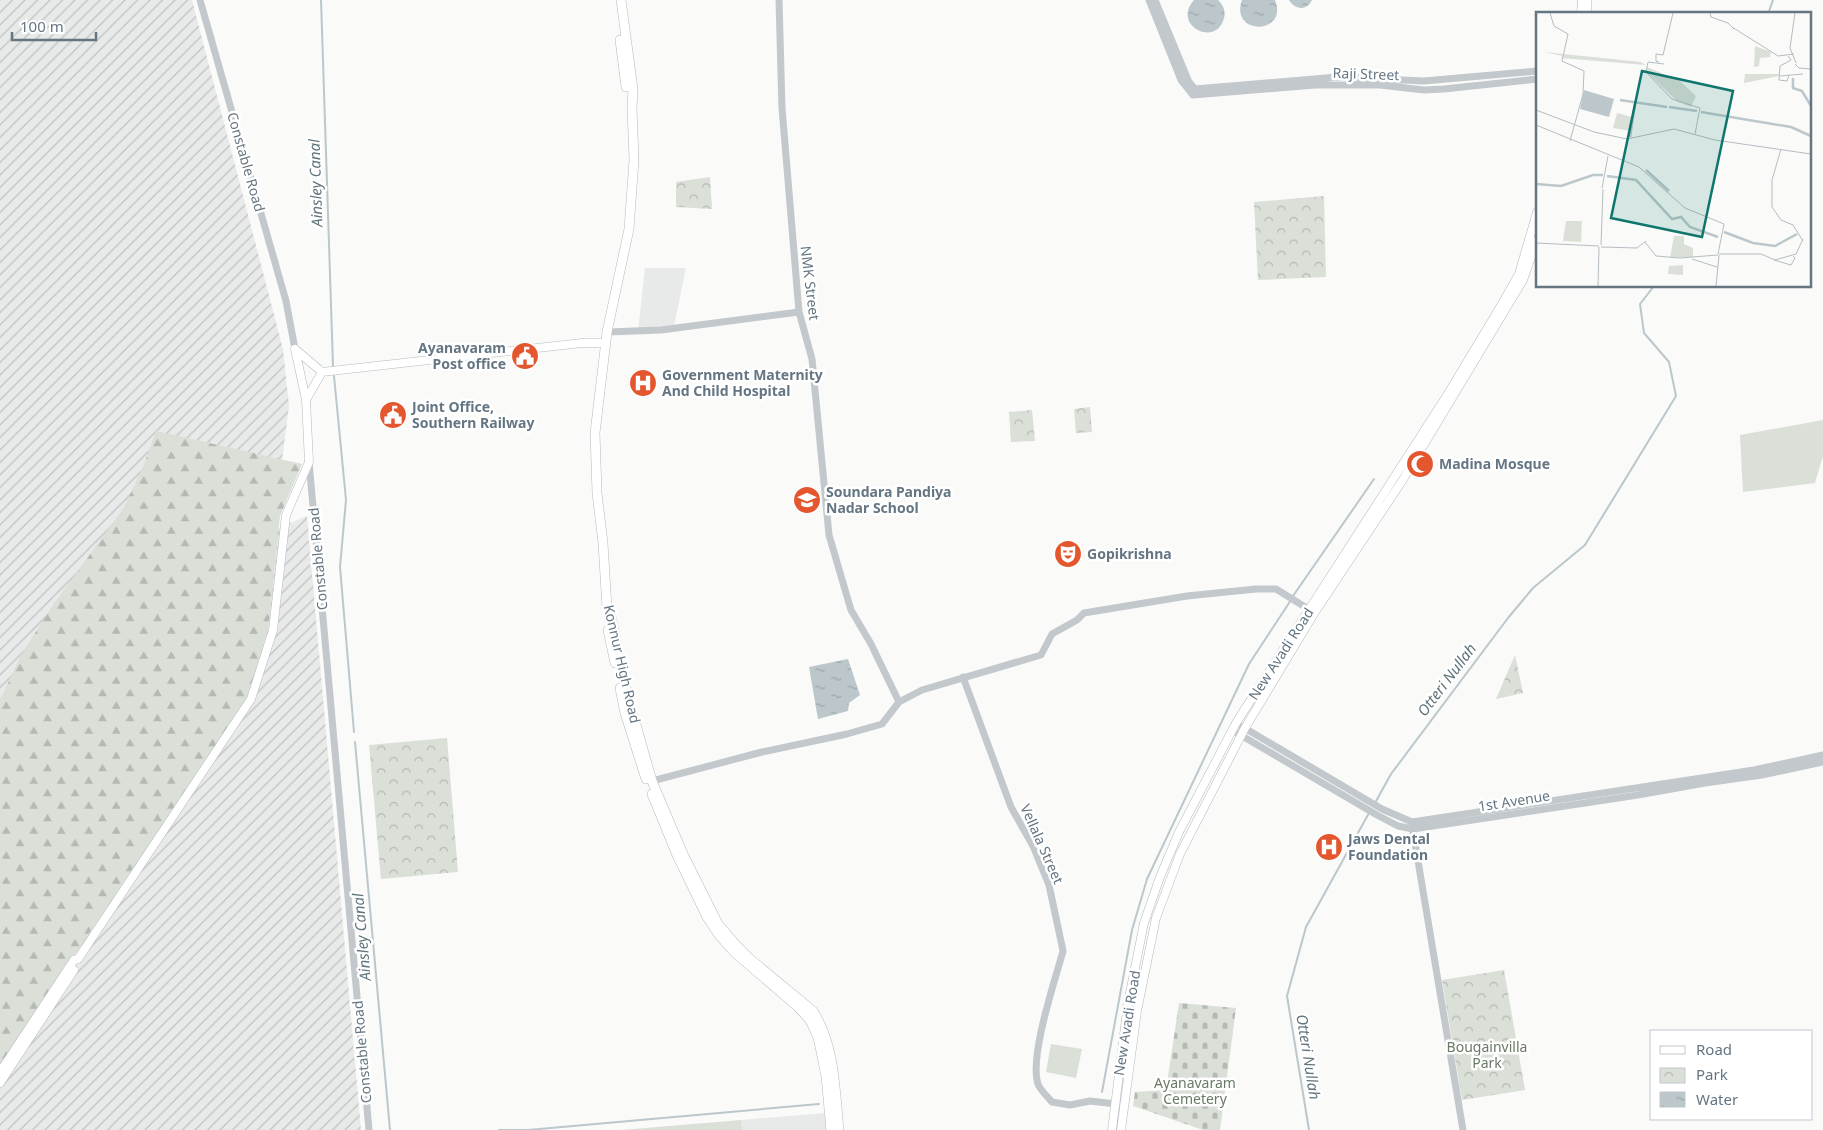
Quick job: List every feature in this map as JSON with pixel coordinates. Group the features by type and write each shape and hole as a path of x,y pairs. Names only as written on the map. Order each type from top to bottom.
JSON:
{"main road":[{"name":"Konnur High Road","path":"616,0 627,91 632,108"},
{"name":"Konnur High Road","path":"621,0 632,89 634,160 629,229 607,332 595,433 597,492 603,543 607,608 610,611 628,696 652,781 683,854 718,924 734,944 813,1011 821,1024 827,1039 839,1130"},
{"name":"New Avadi Road","path":"1112,1130 1128,1003 1144,923 1179,832 1234,727 1446,397 1503,302 1519,274 1536,215"},
{"name":"New Avadi Road","path":"1121,1130 1137,1011 1156,918 1180,854 1243,732 1315,612 1402,480 1523,280 1536,243"},
{"path":"296,349 322,372 582,343 606,343"},
{"name":"Constable Road","path":"296,349 306,400 309,462"},
{"path":"306,400 322,372"},
{"path":"0,1072 251,699 273,630 286,515 309,462"},
{"path":"607,608 605,612 607,627 625,713 642,768 677,855 707,917 719,935 735,953 797,1006 810,1020 818,1037 826,1076 831,1130"},
{"path":"0,1083 67,981 77,964 78,958"}],"street":[{"name":"Constable Road","path":"200,0 286,301 296,349"},
{"name":"NMK Street","path":"779,0 782,108 799,312 812,359 829,535 850,610 871,644 899,702"},
{"path":"1149,0 1181,80 1194,92"},
{"path":"1155,0 1188,82 1194,92"},
{"name":"Raji Street","path":"1194,92 1336,77 1424,81 1536,71"},
{"path":"1512,73 1513,82"},
{"name":"Raji Street","path":"1194,92 1315,85 1380,85 1424,90 1536,79"},
{"path":"607,332 661,330 799,312"},
{"name":"Constable Road","path":"309,462 369,1130"},
{"path":"652,781 762,752 847,734 882,724 899,702 922,690 1041,655 1052,634 1078,620 1084,613 1187,596 1256,589 1276,589 1310,610"},
{"name":"Vellala Street","path":"963,677 1011,806 1033,846 1049,885 1063,951 1038,1046 1036,1064 1038,1085 1052,1102 1070,1105 1090,1101 1115,1104"},
{"name":"1st Avenue","path":"1234,727 1412,825 1754,770 1823,756"},
{"name":"1st Avenue","path":"1243,732 1370,811 1398,826 1638,795 1762,775 1823,762"},
{"path":"1412,825 1463,1130"},
{"path":"1115,1104 1124,1104"}],"shaded area":[{"path":"0,0 192,0 283,349 289,406 273,530 307,516 361,1130 0,1130"},
{"path":"645,268 686,268 674,326 638,331"},
{"path":"825,1113 826,1130 742,1130 741,1120"}],"green space":[{"path":"710,177 712,209 676,207 676,182"},
{"path":"1324,196 1326,277 1258,280 1254,202"},
{"path":"1090,407 1092,432 1076,433 1074,409"},
{"path":"1032,410 1035,441 1011,442 1009,412"},
{"path":"1823,420 1823,456 1815,483 1743,492 1740,435"},
{"path":"156,431 302,464 280,516 268,629 247,698 0,1066 0,700 21,655 53,605 123,509 143,467"},
{"path":"1515,655 1523,693 1496,699"},
{"path":"447,738 458,872 381,879 369,745"},
{"name":"Bougainvilla Park","path":"1504,970 1525,1090 1462,1100 1442,980"},
{"name":"Ayanavaram Cemetery","path":"1179,1003 1236,1008 1220,1130 1203,1130 1133,1106 1135,1092 1166,1090"},
{"path":"1051,1044 1082,1049 1076,1078 1046,1072"},
{"path":"741,1120 742,1130 622,1130"}],"water":[{"path":"1194,0 1218,0 1223,6 1225,13 1220,27 1213,32 1205,32 1198,30 1192,25 1188,18 1188,9"},
{"path":"1242,0 1275,0 1277,12 1274,20 1267,25 1259,27 1250,25 1244,20 1240,12"},
{"path":"1289,0 1312,0 1310,4 1301,8 1294,6"},
{"path":"848,659 860,695 849,703 848,711 818,719 809,667"}],"waterway":[{"name":"Ainsley Canal","path":"321,0 333,366"},
{"name":"Otteri Nullah","path":"1769,12 1773,0"},
{"name":"Otteri Nullah","path":"1375,803 1391,774 1508,618 1533,588 1585,545 1676,396 1669,362 1644,333 1640,304 1652,288"},
{"name":"Ainsley Canal","path":"334,376 346,500 340,567 354,732"},
{"path":"1293,596 1374,479"},
{"path":"1102,1092 1132,930 1147,879 1249,664 1291,600"},
{"name":"Ainsley Canal","path":"355,742 390,1130"},
{"name":"Otteri Nullah","path":"1309,1130 1287,996 1306,927 1369,813"},
{"path":"499,1130 528,1130 819,1104"}],"place":[{"name":"Ayanavaram Post office","path":"525,356"},
{"name":"Government Maternity And Child Hospital","path":"643,383"},
{"name":"Joint Office, Southern Railway","path":"393,415"},
{"name":"Madina Mosque","path":"1420,464"},
{"name":"Soundara Pandiya Nadar School","path":"807,500"},
{"name":"Gopikrishna","path":"1068,554"},
{"name":"Jaws Dental Foundation","path":"1329,847"}]}
